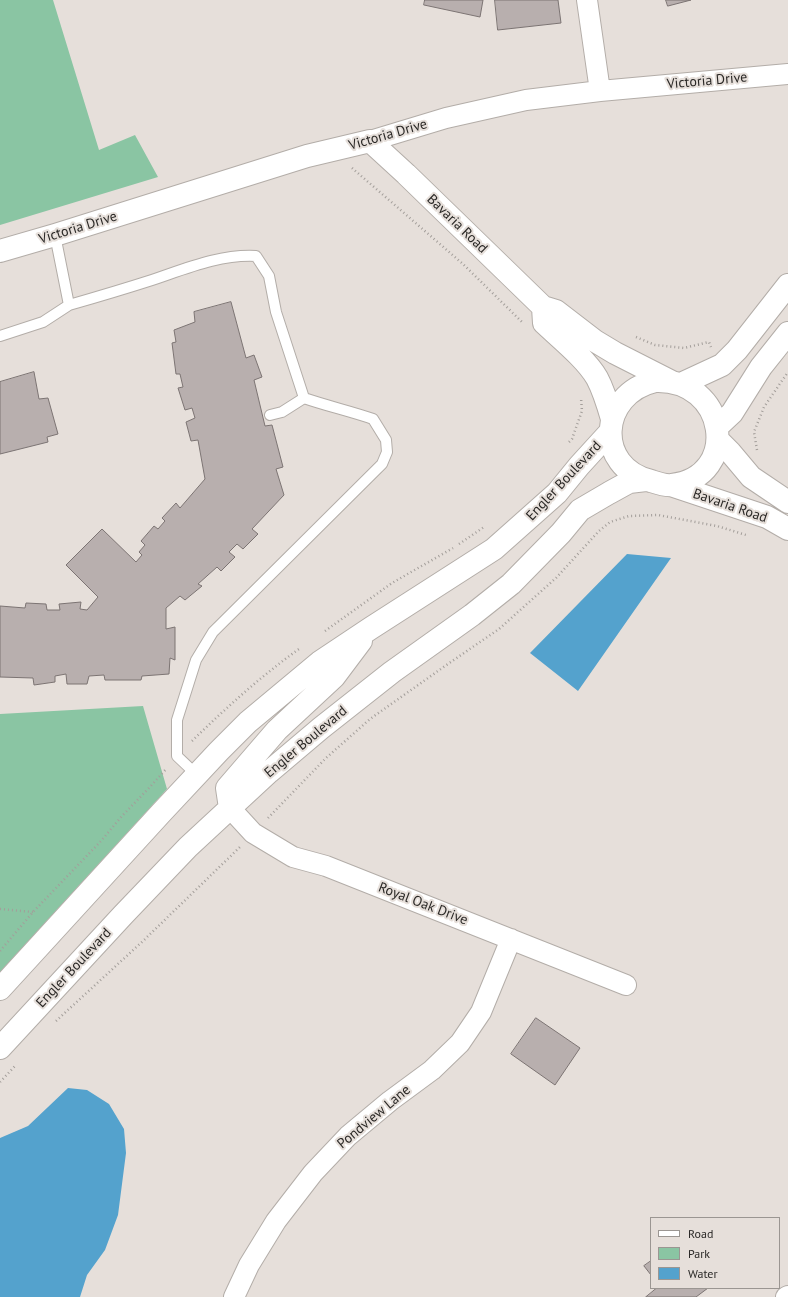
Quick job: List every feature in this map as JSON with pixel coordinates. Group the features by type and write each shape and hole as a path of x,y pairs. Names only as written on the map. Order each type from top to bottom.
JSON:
{"main road":[{"name":"Victoria Drive","path":"0,251 308,156 370,141"},
{"name":"Bavaria Road","path":"370,141 543,307 556,311 595,341 615,353 652,373 676,383"},
{"path":"676,383 722,365 737,350 788,285"},
{"path":"543,307 544,323 579,356 597,378 607,402 611,425 612,445 616,457 625,467 646,480 670,485 684,482 697,476 708,464 715,454 718,434 761,367 788,333"},
{"path":"611,425 617,407 625,396 635,388 655,381 676,383 692,391 702,399 710,409 718,434"},
{"name":"Engler Boulevard","path":"0,989 197,775 248,722 320,662 494,549 557,493 611,425"},
{"name":"Bavaria Road","path":"718,434 730,452 751,477 788,502"},
{"name":"Engler Boulevard","path":"0,1048 188,847 269,772 321,728 392,672 472,615 511,584 561,533 580,510 629,482 646,480"},
{"name":"Bavaria Road","path":"670,485 767,517 788,529"},
{"path":"230,808 227,788 277,730 334,677 371,628"}],"street":[{"path":"587,0 600,91"},
{"name":"Victoria Drive","path":"370,141 446,118 526,100 600,91 788,74"},
{"name":"Royal Oak Drive","path":"230,808 253,834 293,856 333,869 626,985"},
{"name":"Pondview Lane","path":"234,1297 249,1265 276,1221 313,1173 348,1136 390,1101 432,1070 460,1043 481,1012 511,939"}],"lane":[{"path":"55,235 69,305"},
{"path":"0,336 43,322 69,305 122,290 208,262 244,255 256,256 269,276 276,312 304,398"},
{"path":"270,416 282,412 304,398"},
{"path":"197,775 177,756 177,720 196,660 213,632 382,464 388,452 386,440 373,419 348,410 321,404 304,398"}],"path":[{"path":"55,1022 253,834 326,758 370,719 499,630 556,578 599,531 610,522 629,516 658,515 716,526 753,536"},
{"path":"0,951 33,912 102,841 122,816 177,756"},
{"path":"0,909 33,912"},
{"path":"0,1082 20,1060"}],"green space":[{"path":"0,0 53,0 99,150 135,135 158,177 0,225"},
{"path":"143,706 167,789 0,972 0,714"}],"water":[{"path":"627,554 671,558 578,691 530,653"},
{"path":"68,1088 87,1090 109,1104 124,1129 126,1153 118,1215 105,1250 87,1275 80,1297 0,1297 0,1138 28,1126"}],"building":[{"path":"425,0 483,0 480,17 424,5"},
{"path":"495,0 558,0 561,23 498,30"},
{"path":"666,0 691,0 668,6"},
{"path":"231,302 246,358 254,355 262,377 254,380 265,426 272,425 283,467 276,469 284,495 252,529 258,534 243,549 237,544 229,552 235,557 221,571 217,567 198,584 202,586 185,600 180,596 166,608 166,629 175,627 175,660 170,658 169,674 142,676 141,680 105,680 104,675 89,676 87,684 67,684 66,674 55,676 55,682 34,685 33,678 0,677 0,606 25,608 26,603 46,604 47,610 60,610 59,604 81,602 80,609 87,610 98,597 66,565 102,529 136,562 142,555 139,552 145,545 141,541 154,526 158,529 165,521 162,518 176,503 180,508 205,479 198,440 191,441 186,422 195,418 192,408 185,410 178,388 183,387 180,374 176,374 172,343 176,342 174,330 195,322 194,312"},
{"path":"34,372 39,399 48,398 58,434 47,437 48,442 0,454 0,382"},
{"path":"536,1018 580,1048 555,1085 511,1054"},
{"path":"650,1262 650,1274 644,1266"},
{"path":"656,1289 707,1289 696,1297 646,1297"}]}
